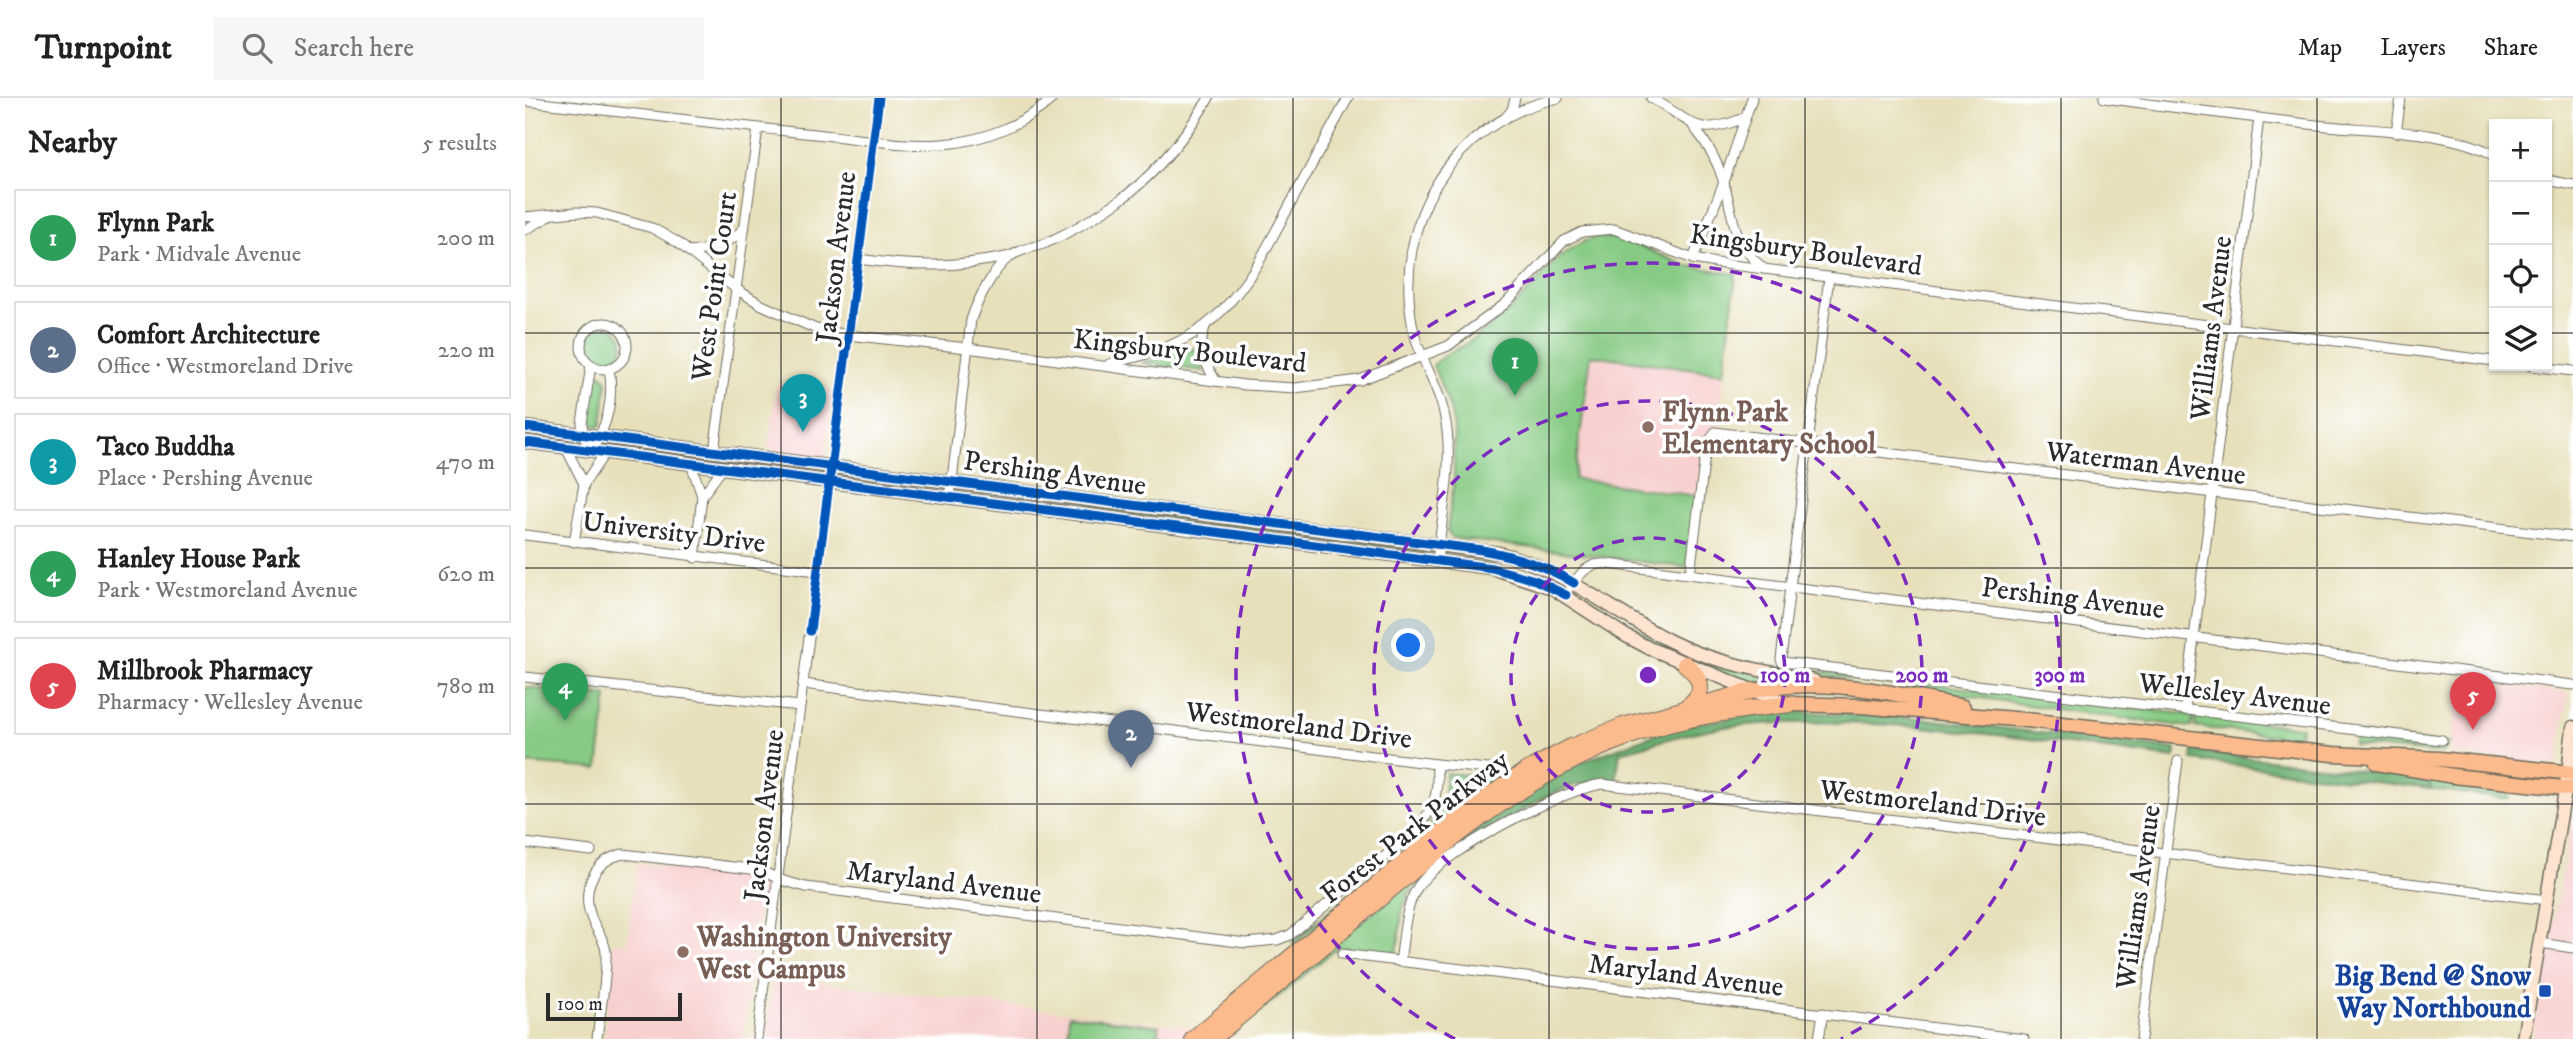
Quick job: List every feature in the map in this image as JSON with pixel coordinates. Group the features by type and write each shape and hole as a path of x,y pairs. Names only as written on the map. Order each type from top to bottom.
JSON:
{"highway":[{"path":"1685,664 1698,676 1700,688 1696,698 1685,708"},
{"name":"Forest Park Parkway","path":"1193,1039 1430,840 1491,793 1549,758 1623,726 1752,691"},
{"name":"Forest Park Parkway","path":"1212,1039 1467,826 1541,777 1600,748 1662,726 1730,711 1791,704"}],"main road":[{"name":"Forest Park Parkway","path":"1752,691 1831,684 2026,720"},
{"name":"Forest Park Parkway","path":"1791,704 1861,706 2026,720 2333,754 2440,759 2571,773"},
{"name":"Forest Park Parkway","path":"2333,754 2414,770 2569,789"}],"street":[{"name":"Jackson Avenue","path":"757,1038 879,98"},
{"path":"525,101 758,128 943,144 984,136 1014,124 1042,108 1053,98"},
{"path":"858,259 932,267 978,262 1011,256 1068,233 1119,201 1168,155 1209,98"},
{"path":"1100,365 1169,347 1205,327 1244,286 1348,98"},
{"path":"1437,561 1447,475 1448,441 1444,411 1421,358 1413,328 1409,279 1415,231 1433,187 1473,141 1505,118 1512,110 1515,98"},
{"path":"1505,118 1558,98"},
{"path":"1651,98 1675,111 1693,126 1707,144 1724,182 1734,228 1748,252 1764,270"},
{"path":"1693,259 1724,182 1752,98"},
{"path":"2104,98 2442,138 2475,145 2489,152"},
{"path":"2396,133 2401,98"},
{"path":"1693,126 1710,129 1723,127 1744,118"},
{"name":"Williams Avenue","path":"2185,710 2259,118"},
{"name":"West Point Court","path":"714,451 758,128"},
{"path":"2552,181 2573,185"},
{"name":"Kingsbury Boulevard","path":"525,217 597,213 652,228 691,252 736,289 789,318 816,328 848,335 1216,381 1295,388 1360,380 1448,346 1505,304 1564,241 1582,232 1604,228 1625,232 1693,259 1764,270 2489,360"},
{"path":"525,230 554,215"},
{"path":"691,252 724,245 744,228"},
{"path":"950,497 971,320 988,283 1011,256"},
{"name":"Wellesley Avenue","path":"1829,278 1781,659 1783,662 2442,740"},
{"path":"600,323 611,324 624,335 627,344 621,361 609,368 591,365 583,356 581,348 585,333 600,323"},
{"path":"1205,327 1201,340 1203,357 1216,381"},
{"path":"591,365 583,434 590,451 601,437 605,426 611,381 609,368"},
{"path":"2552,368 2573,371"},
{"name":"Pershing Avenue","path":"525,427 1439,545 1519,558 1549,569 1633,621 1698,653 1738,666 1831,684"},
{"name":"Waterman Avenue","path":"1690,574 1706,447 1715,432 2573,537"},
{"name":"Pershing Avenue","path":"525,442 1513,573 1566,595 1626,636 1685,664 1791,704"},
{"path":"566,448 584,484"},
{"path":"574,542 584,484 605,453"},
{"path":"691,464 702,496 695,558"},
{"path":"702,496 723,468"},
{"name":"University Drive","path":"525,535 817,571"},
{"name":"Pershing Avenue","path":"1566,595 1586,568 1600,563 2573,685"},
{"path":"525,677 800,706"},
{"name":"Westmoreland Drive","path":"803,684 1499,770"},
{"path":"2523,1039 2569,789 2573,727"},
{"name":"Williams Avenue","path":"2141,1039 2179,761"},
{"name":"Maryland Avenue","path":"597,1039 605,967 604,944 591,918 589,893 595,870 608,858 624,854 723,865 759,870 806,887 1247,943 1277,940 1290,935 1425,821 1437,795 1436,764"},
{"name":"Westmoreland Drive","path":"1400,961 1409,907 1416,889 1426,876 1509,821 1572,791 1602,784 2547,900"},
{"path":"525,843 591,851"},
{"path":"2540,943 2573,948"},
{"name":"Maryland Avenue","path":"1342,954 2024,1039"},
{"path":"1819,1039 1823,1013"}],"shaded area":[{"name":"Flynn Park Elementary School","path":"1591,354 1724,373 1719,425 1710,429 1705,438 1697,496 1574,479"},
{"path":"777,383 834,391 825,455 819,458 768,450"},
{"path":"2459,679 2565,692 2568,695 2558,761 2554,765 2449,754"},
{"path":"2573,812 2573,1039 2532,1039 2553,924"},
{"name":"Washington University West Campus","path":"637,863 749,876 766,882 765,897 758,916 743,1036 765,1039 604,1039 613,942 627,944"},
{"name":"Washington University West Campus","path":"774,977 1197,1028 1184,1039 766,1039"}],"green space":[{"path":"1597,237 1623,239 1684,265 1736,274 1724,373 1591,355 1574,479 1697,496 1688,565 1684,567 1453,538 1447,532 1454,480 1454,428 1450,408 1433,365 1500,319 1561,256"},
{"path":"605,326 618,331 623,344 618,357 605,362 592,357 587,344 592,331"},
{"path":"1196,348 1198,362 1204,371 1141,363"},
{"path":"602,374 607,381 602,424 598,426 587,422 593,379"},
{"path":"602,443 812,471 816,474 602,448"},
{"path":"1057,500 1427,548 1427,551 1423,553 1055,507"},
{"path":"1579,592 1639,630 1772,680 1750,685 1682,657 1637,636 1579,596"},
{"path":"1776,666 2193,715 2192,727 1776,669"},
{"path":"525,687 607,696 598,769 525,763"},
{"path":"1784,711 1918,718 2176,749 2175,758 2006,736 1893,725 1780,723 1724,727 1620,752 1616,780 1574,785 1549,795 1468,841 1464,837 1573,765 1678,726"},
{"path":"2196,715 2301,727 2296,738 2195,727"},
{"path":"2354,733 2445,744 2450,742 2443,752 2438,753 2354,745"},
{"path":"1550,746 1551,751 1464,804 1294,944 1292,942 1423,832 1440,809 1446,773 1497,777"},
{"path":"2193,751 2431,779 2430,789 2192,760"},
{"path":"2431,779 2500,788 2500,794 2509,795 2509,799 2430,789"},
{"path":"1464,837 1468,841 1437,863 1412,889 1402,912 1397,951 1389,954 1338,947 1233,1034 1227,1033"},
{"path":"1069,1015 1159,1026 1158,1039 1067,1039"}],"cycle path":[{"path":"810,631 879,98"},
{"path":"525,427 1482,550 1529,562 1574,583"},
{"path":"525,442 1492,568 1535,580 1566,595"}],"place":[{"name":"Flynn Park","path":"1515,396"},
{"name":"Flynn Park Elementary School","path":"1648,427"},
{"name":"Taco Buddha","path":"803,432"},
{"name":"Hanley House Park","path":"565,721"},
{"name":"Millbrook Pharmacy","path":"2473,730"},
{"name":"Comfort Architecture","path":"1131,768"},
{"name":"Washington University West Campus","path":"683,952"},
{"name":"Big Bend @ Snow Way Northbound","path":"2545,991"}]}
